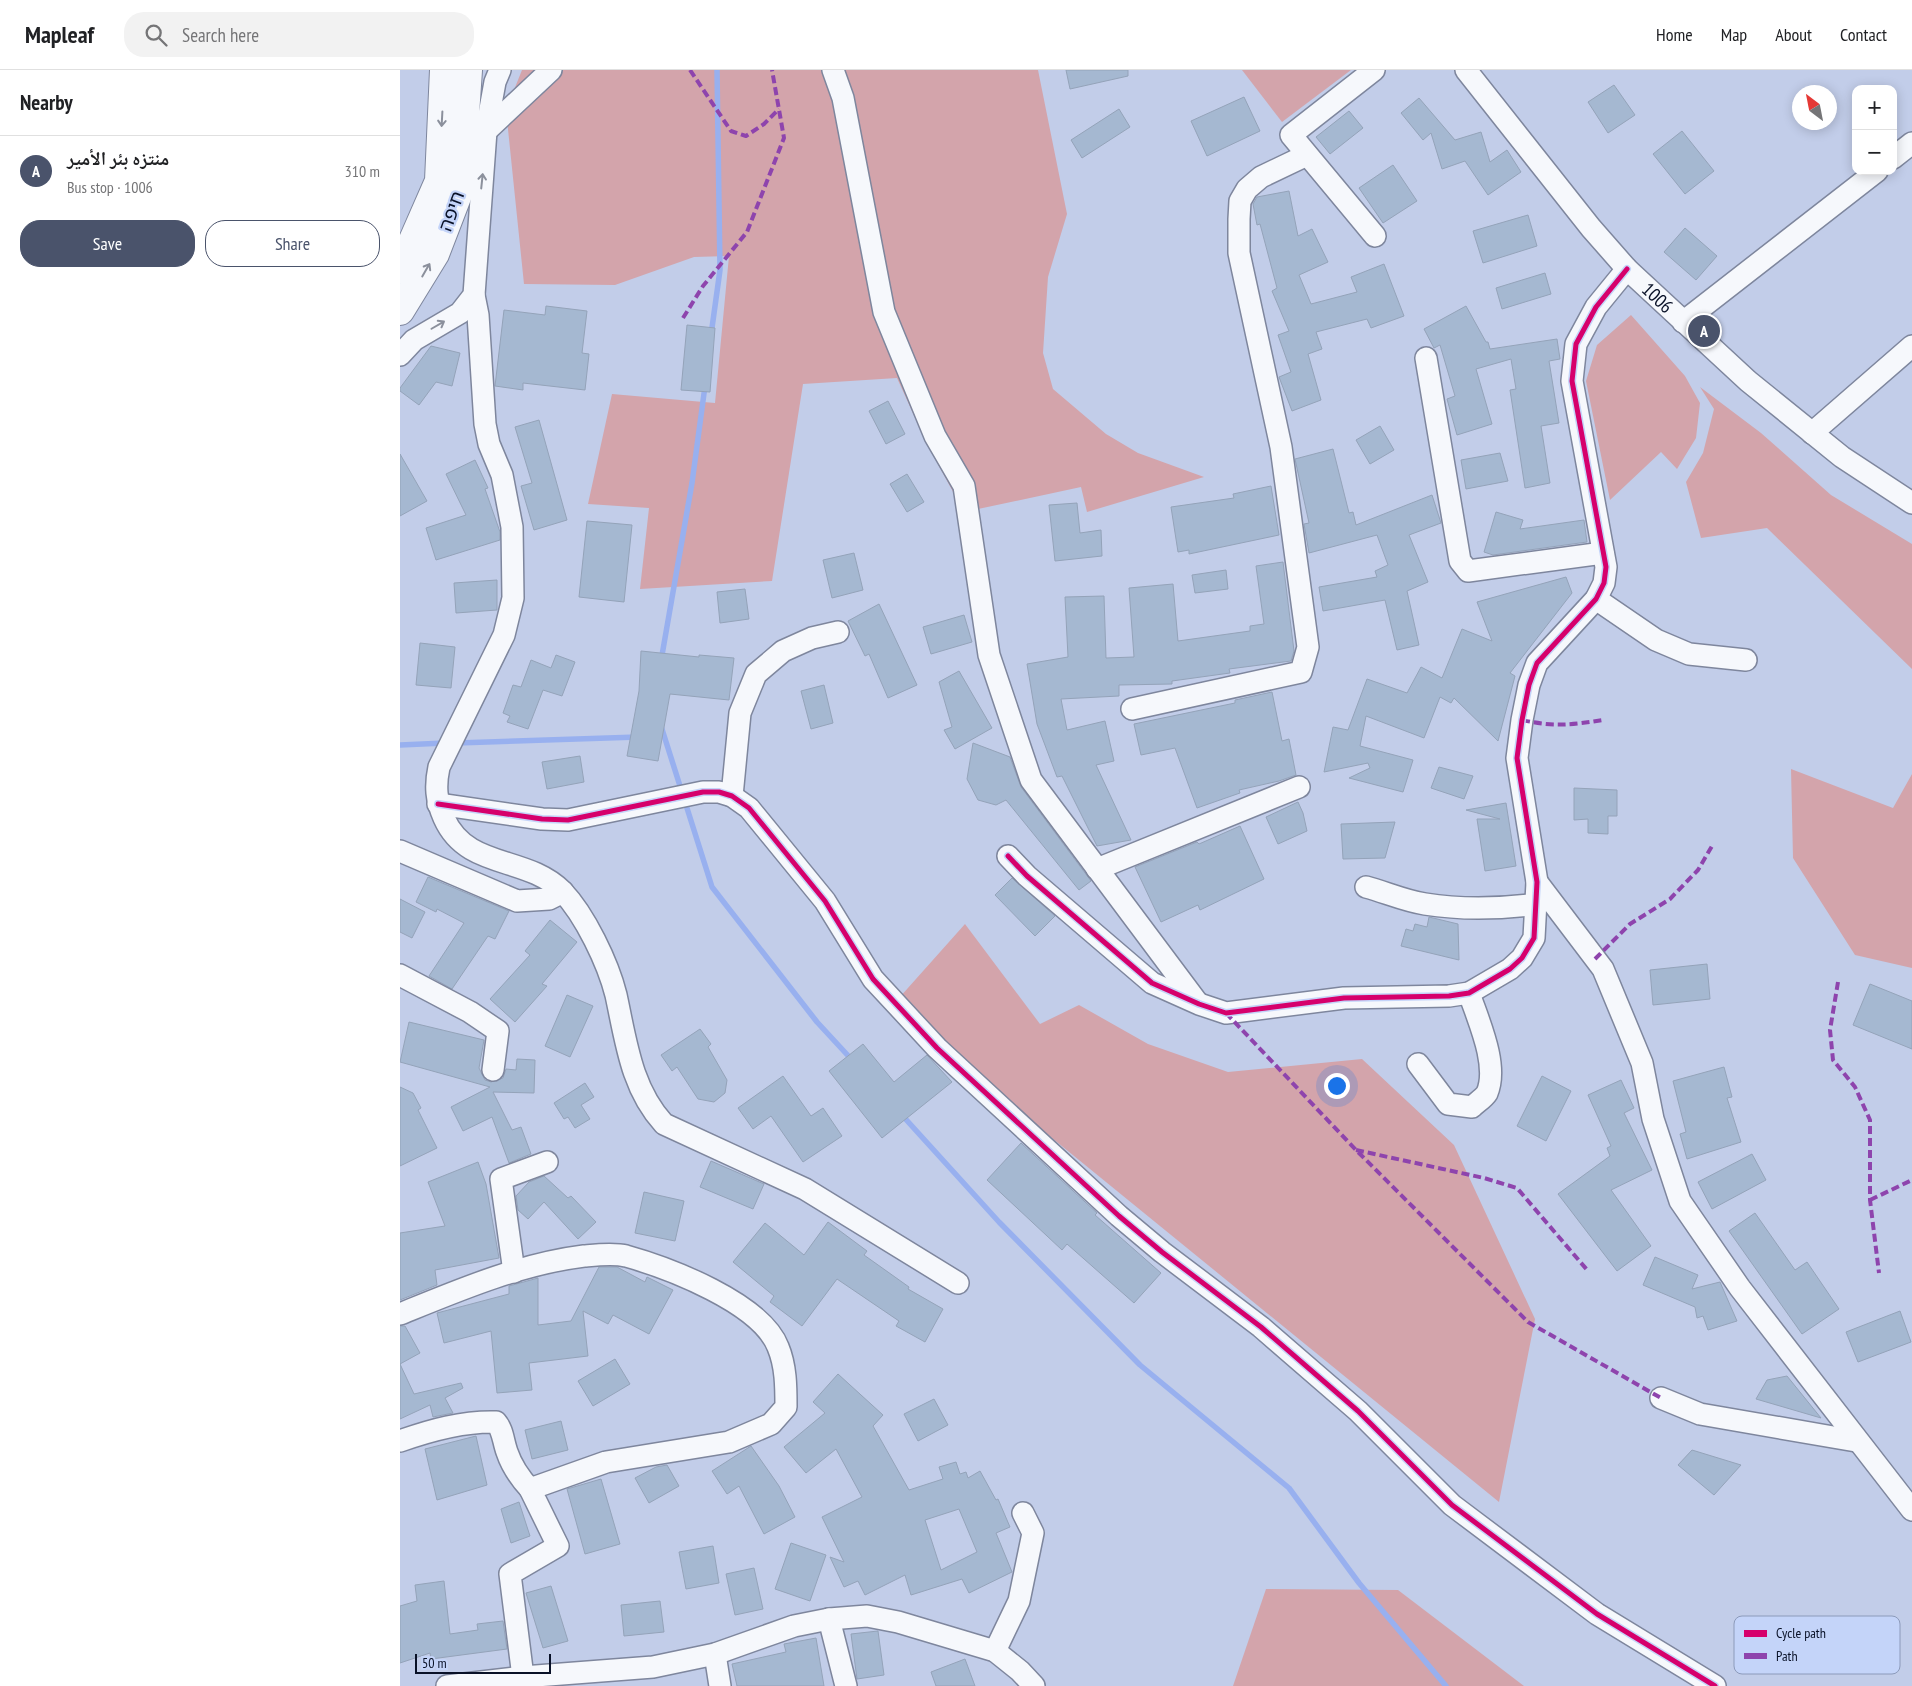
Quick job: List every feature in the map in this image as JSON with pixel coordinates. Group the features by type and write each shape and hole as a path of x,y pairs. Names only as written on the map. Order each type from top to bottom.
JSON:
{"highway":[{"name":"חיפה","path":"400,270 439,181 444,70"},
{"name":"חיפה","path":"400,311 435,254 460,189 468,70"}],"street":[{"path":"466,99 476,70"},
{"path":"500,70 495,82 486,131 474,296 488,444 502,475 512,527 512,598 504,635 459,722 439,767 435,785 438,804 453,836 467,848 487,857 541,875 563,892 584,922 602,958 615,993 624,1035 639,1088 650,1108 664,1124 805,1189 958,1283"},
{"path":"486,131 551,70"},
{"path":"833,70 843,98 884,312 935,436 964,486 989,654 1031,780 1199,1004"},
{"path":"1374,70 1291,135 1375,236"},
{"name":"1006","path":"1466,70 1591,228 1627,269 1748,381 1842,457 1912,503"},
{"path":"1897,155 1912,143"},
{"path":"1132,709 1301,672 1308,647 1281,447 1239,253 1239,219 1240,201 1247,189 1261,177 1307,155"},
{"path":"1683,322 1872,175"},
{"path":"1008,856 1027,876 1152,983 1199,1004 1226,1013 1344,998 1449,996 1468,993 1493,981 1522,958 1534,938 1537,904 1537,882 1517,758 1529,685 1537,664 1596,599 1604,584 1606,566 1572,381 1576,344 1596,307 1627,269"},
{"path":"400,355 414,340 460,313 474,296"},
{"path":"1812,432 1912,346"},
{"path":"1426,358 1460,561 1468,570 1603,553"},
{"path":"1596,599 1656,640 1689,654 1746,660"},
{"path":"732,796 740,713 756,674 783,651 812,638 838,632"},
{"path":"1096,869 1299,787"},
{"path":"438,804 542,819 568,820 703,792 719,792 732,796 749,808 825,901 874,980 930,1042 1119,1216 1162,1252 1261,1327 1343,1398 1452,1505 1597,1614 1715,1686"},
{"path":"400,850 517,901 549,899 563,892"},
{"path":"1537,882 1603,969 1642,1063 1653,1119 1680,1201 1740,1288 1795,1358 1856,1441 1912,1510"},
{"path":"1366,887 1423,904 1453,907 1497,909 1537,904"},
{"path":"400,975 470,1012 498,1031 493,1070"},
{"path":"1418,1064 1448,1104 1472,1106 1486,1094 1490,1072 1488,1048 1468,993"},
{"path":"514,1272 500,1179 547,1162"},
{"path":"400,1314 474,1284 514,1272 584,1256 624,1256 704,1284 762,1322 778,1346 786,1379 786,1407 771,1424 728,1442 606,1462 530,1489"},
{"path":"1661,1398 1700,1414 1856,1441"},
{"path":"400,1440 421,1433 476,1421 496,1422 500,1427 507,1452 517,1475 530,1489 558,1546 510,1574 523,1677"},
{"path":"996,1651 1019,1601 1033,1533 1023,1513"},
{"path":"447,1686 496,1683 523,1677 653,1667 715,1654 794,1626 828,1619 867,1616 898,1622 996,1651 1020,1671 1034,1686"},
{"path":"828,1619 846,1686"},
{"path":"715,1654 720,1686"}],"shaded area":[{"path":"522,70 1038,70 1067,214 1048,277 1043,353 1053,389 1106,434 1138,453 1204,477 1087,512 1081,487 964,512 927,444 897,378 803,384 772,581 640,589 649,508 588,504 612,394 715,403 729,256 694,257 615,285 524,284 506,110"},
{"path":"1242,70 1351,70 1282,122"},
{"path":"1631,315 1685,376 1700,403 1696,438 1677,469 1661,452 1610,500 1586,381 1597,345"},
{"path":"1700,387 1761,433 1831,495 1912,544 1912,669 1767,528 1701,538 1686,482 1703,453 1714,409"},
{"path":"1791,769 1893,808 1912,774 1912,968 1855,955 1793,858"},
{"path":"965,924 1040,1024 1079,1005 1148,1044 1228,1072 1362,1059 1454,1145 1535,1319 1499,1502 891,1007"},
{"path":"1266,1589 1398,1590 1524,1686 1233,1686"}],"building":[{"path":"1066,70 1128,70 1128,76 1070,89"},
{"path":"1614,85 1635,115 1608,133 1588,102"},
{"path":"1244,97 1260,131 1207,156 1191,121"},
{"path":"1419,98 1455,140 1481,132 1490,162 1507,150 1521,172 1488,195 1465,161 1442,169 1431,133 1423,140 1401,113"},
{"path":"1119,109 1130,127 1082,158 1071,140"},
{"path":"1349,111 1363,128 1330,154 1316,137"},
{"path":"1682,131 1714,171 1685,194 1653,154"},
{"path":"1393,165 1417,201 1383,223 1359,188"},
{"path":"1289,191 1298,236 1312,229 1328,262 1299,275 1311,304 1357,292 1351,277 1384,264 1404,316 1371,328 1367,319 1316,332 1322,349 1308,354 1321,400 1292,411 1279,377 1291,372 1278,335 1289,331 1272,291 1277,288 1260,224 1257,225 1253,204 1257,197"},
{"path":"1528,215 1537,246 1483,263 1473,231"},
{"path":"1685,228 1717,256 1696,280 1664,252"},
{"path":"1545,273 1551,294 1502,309 1496,288"},
{"path":"546,306 587,311 582,353 589,354 585,390 523,383 523,390 495,386 504,310 545,315"},
{"path":"1466,306 1486,342 1488,342 1490,349 1557,339 1560,359 1549,361 1559,423 1541,426 1550,483 1525,488 1510,390 1516,389 1511,359 1476,369 1492,424 1457,435 1447,399 1455,396 1440,345 1434,348 1424,329"},
{"path":"687,325 715,328 710,392 681,390"},
{"path":"431,346 460,353 452,386 436,382 419,405 400,391 400,388"},
{"path":"888,401 905,434 886,444 869,411"},
{"path":"539,420 567,520 534,530 521,486 532,483 515,427"},
{"path":"1380,426 1394,450 1370,464 1356,440"},
{"path":"1333,449 1349,513 1353,512 1356,525 1432,495 1441,523 1409,535 1428,582 1407,591 1419,645 1397,650 1385,600 1323,611 1319,587 1377,577 1375,571 1388,565 1377,535 1309,553 1304,524 1309,523 1295,459"},
{"path":"1500,453 1508,481 1466,489 1461,460"},
{"path":"400,454 427,501 400,516"},
{"path":"475,460 488,488 485,489 500,532 500,540 436,560 426,528 466,515 446,474"},
{"path":"907,474 924,502 907,512 890,484"},
{"path":"1271,486 1279,535 1189,554 1189,550 1178,552 1171,507 1234,498 1233,494"},
{"path":"1077,503 1080,533 1101,530 1102,556 1055,561 1049,505"},
{"path":"1496,512 1523,520 1520,529 1584,520 1587,542 1493,555 1484,552"},
{"path":"587,521 632,525 624,602 579,597"},
{"path":"854,553 863,590 832,598 823,560"},
{"path":"1283,562 1294,651 1291,661 1229,669 1230,673 1172,681 1172,684 1119,685 1119,696 1061,699 1067,730 1105,721 1114,761 1096,765 1131,840 1097,846 1062,776 1057,777 1037,724 1027,664 1068,657 1065,597 1104,596 1106,658 1134,657 1129,588 1173,584 1178,641 1250,631 1250,626 1264,624 1256,566"},
{"path":"1226,570 1228,589 1195,593 1192,575"},
{"path":"1566,577 1572,593 1510,673 1515,676 1498,741 1454,698 1451,703 1440,697 1424,738 1366,716 1360,746 1413,760 1403,792 1349,778 1370,768 1368,763 1324,772 1333,727 1348,730 1367,679 1407,693 1421,667 1442,678 1462,629 1492,641 1477,602"},
{"path":"497,580 497,610 456,613 454,583"},
{"path":"745,589 749,619 720,623 717,592"},
{"path":"879,604 917,685 888,698 869,654 865,656 848,621"},
{"path":"964,615 972,642 931,654 923,627"},
{"path":"420,643 455,647 451,688 416,685"},
{"path":"641,651 699,657 699,655 734,658 729,700 670,694 658,761 627,756 639,691"},
{"path":"556,655 575,662 562,696 543,690 528,729 507,722 510,716 503,713 513,685 521,687 531,660 551,668"},
{"path":"959,671 992,728 955,749 944,730 952,727 939,682"},
{"path":"824,685 833,723 811,729 801,691"},
{"path":"1272,692 1282,741 1289,739 1296,775 1239,790 1240,793 1197,808 1175,748 1141,755 1134,724 1235,703 1235,700"},
{"path":"973,743 1010,757 1021,787 1091,881 1079,890 1006,800 996,805 978,800 967,779"},
{"path":"580,756 584,782 547,789 542,762"},
{"path":"1439,767 1473,776 1464,799 1431,788"},
{"path":"1574,788 1617,790 1617,816 1608,816 1608,834 1588,833 1588,819 1574,820"},
{"path":"1298,802 1303,813 1307,831 1278,844 1266,817"},
{"path":"1506,803 1516,866 1485,871 1477,819 1500,819 1466,810"},
{"path":"1395,822 1385,858 1343,859 1341,824"},
{"path":"1240,826 1264,879 1200,910 1198,905 1161,922 1135,867 1197,842 1199,844"},
{"path":"428,877 509,911 495,939 488,936 452,989 429,976 464,923 437,909 436,912 416,902"},
{"path":"1012,878 1055,916 1035,936 995,895"},
{"path":"400,899 425,912 412,938 400,932"},
{"path":"1429,917 1458,924 1459,960 1401,946 1406,929 1413,931 1415,924 1427,927"},
{"path":"550,920 577,942 542,984 547,986 515,1022 490,999 530,955 525,951"},
{"path":"1707,964 1710,999 1653,1005 1650,970"},
{"path":"1870,984 1912,1001 1912,1049 1853,1025"},
{"path":"567,995 593,1006 570,1057 545,1046"},
{"path":"409,1022 484,1040 479,1068 485,1080 491,1082 503,1078 506,1069 516,1070 517,1059 535,1060 534,1093 493,1092 512,1130 521,1127 531,1154 509,1163 492,1117 463,1131 451,1107 490,1087 400,1062"},
{"path":"700,1029 711,1044 708,1047 727,1080 725,1093 714,1102 698,1099 677,1067 672,1071 661,1055"},
{"path":"863,1044 894,1082 927,1055 952,1082 882,1138 829,1071"},
{"path":"1724,1067 1732,1097 1727,1098 1741,1142 1687,1159 1680,1134 1686,1132 1673,1081"},
{"path":"783,1076 811,1116 823,1108 842,1136 803,1162 771,1116 753,1129 738,1108"},
{"path":"1542,1076 1571,1091 1546,1141 1517,1126"},
{"path":"1621,1080 1634,1108 1624,1113 1652,1170 1611,1190 1651,1246 1617,1271 1558,1194 1610,1156 1607,1148 1611,1146 1588,1095"},
{"path":"585,1083 594,1097 581,1105 590,1119 575,1128 568,1117 564,1119 554,1103"},
{"path":"400,1087 413,1093 421,1108 418,1110 437,1148 400,1166"},
{"path":"1021,1143 1097,1213 1095,1215 1161,1273 1134,1303 1067,1244 1062,1250 987,1180"},
{"path":"1752,1154 1766,1180 1712,1209 1698,1182"},
{"path":"711,1161 764,1184 753,1209 700,1187"},
{"path":"478,1162 486,1184 499,1258 435,1270 437,1285 400,1300 400,1233 445,1226 428,1182"},
{"path":"544,1176 568,1198 571,1196 596,1222 578,1239 544,1202 528,1219 518,1210 516,1196 529,1182"},
{"path":"644,1192 684,1201 675,1241 635,1233"},
{"path":"1755,1213 1795,1270 1807,1262 1839,1309 1802,1334 1729,1231"},
{"path":"828,1222 867,1251 864,1255 909,1287 908,1289 943,1309 925,1342 896,1326 899,1321 837,1279 802,1326 770,1302 774,1296 733,1262 765,1223 804,1255"},
{"path":"1655,1257 1698,1275 1692,1289 1720,1282 1737,1321 1708,1330 1703,1316 1697,1318 1695,1307 1643,1285"},
{"path":"599,1267 617,1267 645,1282 647,1277 673,1290 649,1334 613,1315 608,1324 583,1311 588,1356 529,1363 532,1390 497,1393 491,1331 444,1343 437,1313 509,1294 509,1286 538,1278 538,1325 571,1321"},
{"path":"1900,1311 1911,1342 1858,1362 1846,1332"},
{"path":"400,1326 405,1326 420,1353 400,1364"},
{"path":"615,1359 630,1384 593,1406 578,1381"},
{"path":"400,1364 414,1394 461,1383 463,1388 445,1398 453,1413 433,1417 430,1405 400,1419"},
{"path":"838,1374 883,1415 873,1426 909,1490 943,1479 939,1467 956,1462 960,1474 966,1472 968,1478 980,1471 996,1500 998,1499 1010,1527 996,1533 1012,1572 969,1593 962,1579 911,1595 905,1575 865,1595 858,1581 844,1587 830,1557 844,1562 822,1517 862,1497 836,1449 806,1473 784,1447 825,1413 813,1402","holes":["959,1509 977,1552 941,1570 925,1520"]},
{"path":"1787,1376 1821,1418 1756,1399 1767,1380"},
{"path":"934,1399 948,1425 918,1441 904,1414"},
{"path":"561,1421 568,1450 532,1459 525,1430"},
{"path":"476,1436 487,1485 437,1500 425,1449"},
{"path":"751,1446 779,1486 795,1517 764,1534 739,1486 727,1494 712,1471"},
{"path":"1692,1450 1741,1465 1714,1495 1678,1465"},
{"path":"667,1465 679,1486 649,1503 635,1478 656,1467"},
{"path":"601,1479 620,1544 585,1554 567,1489"},
{"path":"519,1502 530,1536 511,1543 501,1509"},
{"path":"791,1543 826,1555 810,1601 775,1589"},
{"path":"713,1546 719,1583 686,1589 679,1552"},
{"path":"754,1568 763,1609 735,1615 726,1574"},
{"path":"444,1581 450,1634 478,1630 477,1624 503,1621 507,1649 431,1659 430,1653 400,1663 400,1606 417,1601 415,1585"},
{"path":"551,1586 568,1641 543,1648 526,1593"},
{"path":"660,1601 664,1632 624,1636 621,1605"},
{"path":"878,1631 884,1675 857,1679 851,1634"},
{"path":"816,1638 824,1686 737,1686 732,1664 786,1652 784,1644"},
{"path":"965,1659 975,1686 936,1686 931,1672"}],"waterway":[{"path":"711,335 720,270 717,70"},
{"path":"661,661 692,483 705,386"},
{"path":"661,726 712,887 817,1022 853,1061"},
{"path":"457,743 638,737"},
{"path":"400,745 445,743"},
{"path":"901,1114 999,1222 1140,1365 1289,1488 1359,1583 1446,1686"}],"marked path":[{"path":"690,70 731,131 746,136 764,124 779,109"},
{"path":"683,318 703,286 747,232 784,138 772,70"},
{"path":"1522,720 1543,724 1582,723 1603,720"},
{"path":"1595,959 1630,924 1670,899 1698,870 1712,846"},
{"path":"1838,982 1830,1030 1833,1060 1855,1087 1870,1120 1870,1200 1879,1273"},
{"path":"1226,1013 1356,1150 1528,1322 1661,1398"},
{"path":"1356,1150 1484,1178 1517,1188 1588,1271"},
{"path":"1870,1200 1912,1180"}],"cycle path":[{"path":"1008,856 1027,876 1152,983 1199,1004 1226,1013 1344,998 1449,996 1469,993 1510,969 1522,958 1534,938 1537,882 1517,758 1529,685 1537,663 1596,599 1604,583 1606,567 1572,381 1576,344 1596,307 1627,269"},
{"path":"438,804 542,819 568,820 703,792 719,792 732,796 749,808 825,901 873,979 937,1048 1119,1216 1162,1252 1261,1327 1358,1411 1452,1505 1597,1614 1715,1686"}],"place":[{"name":"منتزه بئر الأمير","path":"1704,331"}]}
